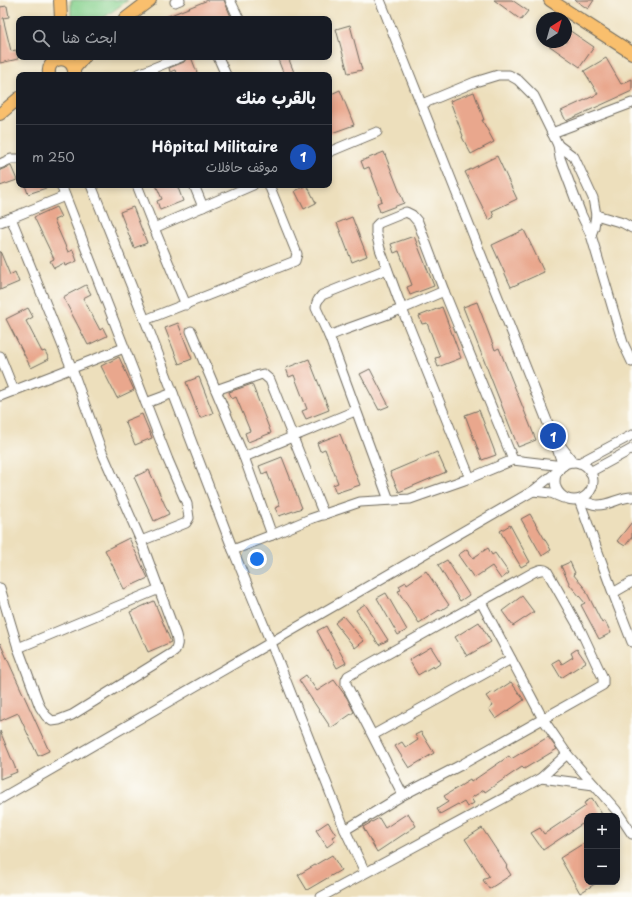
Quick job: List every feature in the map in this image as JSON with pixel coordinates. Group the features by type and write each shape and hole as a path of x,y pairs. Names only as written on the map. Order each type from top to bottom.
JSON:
{"main road":[{"path":"60,0 62,16"},
{"path":"129,16 150,0"},
{"path":"550,0 632,53"},
{"path":"60,65 75,60"},
{"path":"0,114 16,104"}],"street":[{"path":"230,0 238,16"},
{"path":"380,0 553,436 561,468"},
{"path":"152,72 175,60"},
{"path":"219,60 225,72"},
{"path":"422,104 498,74 509,76 518,80 534,96 558,144 562,165 581,214 591,234 623,342 632,362"},
{"path":"552,133 632,103"},
{"path":"332,151 377,132"},
{"path":"558,144 574,157 593,198 596,215 591,234"},
{"path":"0,164 16,158"},
{"path":"62,188 168,460 187,504 189,518 186,523 141,541"},
{"path":"92,188 344,830 365,872"},
{"path":"138,188 186,305"},
{"path":"195,188 203,207"},
{"path":"154,228 246,188"},
{"path":"145,320 295,261 297,254 270,188"},
{"path":"0,222 65,196"},
{"path":"470,478 387,269 377,238 376,226 378,223 406,212 412,215 418,222 444,291 513,460"},
{"path":"596,215 623,223 632,228"},
{"path":"0,588 18,648 40,707 46,716 52,721 72,715 174,652 178,643 141,541 102,452 72,369 11,218"},
{"path":"387,269 322,295 316,303 316,308 329,336 389,500"},
{"path":"329,336 402,309 444,291"},
{"path":"191,331 244,457 272,535"},
{"path":"0,396 124,348"},
{"path":"0,356 14,391"},
{"path":"216,390 259,375 263,374 267,376 270,380 324,515"},
{"path":"146,403 173,393"},
{"path":"244,457 356,411"},
{"path":"0,799 533,491 561,468 576,463 632,435"},
{"path":"553,436 576,463 587,468 590,472 593,482 590,492 579,500"},
{"path":"590,472 632,449"},
{"path":"233,550 360,502 410,499 470,478 513,460 561,468"},
{"path":"561,468 556,474 555,483 558,492 566,499"},
{"path":"533,491 551,493 566,499 579,500 597,505 632,497"},
{"path":"590,492 592,496 606,504"},
{"path":"579,500 612,593 632,642"},
{"path":"344,830 403,795 461,765 603,685 603,678 581,631 548,571 545,569 534,572 348,676 346,684 403,795"},
{"path":"612,593 632,582"},
{"path":"18,648 159,589"},
{"path":"481,602 543,719 567,754 616,810 632,834"},
{"path":"373,735 512,659"},
{"path":"321,897 541,778 567,754"},
{"path":"541,778 594,785"}],"green space":[{"path":"71,0 128,0 106,16 71,16"}],"building":[{"path":"208,0 224,0 231,16 221,16 168,16"},
{"path":"494,0 512,0 528,11 521,20"},
{"path":"575,0 594,0 588,9"},
{"path":"7,6 9,17 3,18 11,51 16,50 16,59 0,63 0,7"},
{"path":"350,25 362,70 348,73 336,29"},
{"path":"572,32 594,47 580,67 553,48 572,48"},
{"path":"606,58 621,84 632,79 632,91 566,121 561,111 598,94 584,71"},
{"path":"185,60 192,60 197,72 176,72 175,70 170,72 169,68 184,62"},
{"path":"278,60 289,60 294,72 283,72"},
{"path":"340,90 354,125 332,133 332,94"},
{"path":"474,92 484,120 482,120 494,142 471,154 462,137 463,136 450,101"},
{"path":"384,152 404,203 380,212 377,203 382,201 369,167 364,169 361,161"},
{"path":"497,156 517,199 492,211 494,217 489,220 465,172"},
{"path":"11,166 16,180 0,186 0,170"},
{"path":"26,188 46,188 28,194"},
{"path":"157,188 178,188 183,201 160,210 157,201 162,199"},
{"path":"301,188 308,188 316,203 304,209 295,191"},
{"path":"56,207 61,217 54,220 68,252 73,250 77,261 65,266 64,263 54,268 50,261 54,259 34,217"},
{"path":"133,207 147,243 134,248 120,212"},
{"path":"352,217 367,256 352,262 337,223"},
{"path":"524,230 544,272 511,287 492,245"},
{"path":"414,236 434,286 410,295 407,287 412,285 399,251 394,253 391,244"},
{"path":"0,251 10,275 15,272 19,282 0,290"},
{"path":"86,285 91,294 83,298 100,330 103,328 107,336 88,345 63,297"},
{"path":"477,302 495,350 499,348 536,440 518,447 463,307"},
{"path":"442,307 461,358 438,367 435,358 440,357 427,323 422,324 419,316"},
{"path":"28,308 33,317 26,321 42,352 45,351 49,359 31,368 6,319"},
{"path":"178,323 192,359 179,364 165,328"},
{"path":"119,357 134,390 117,398 101,366"},
{"path":"309,359 329,410 306,419 302,411 307,409 294,375 289,377 286,368"},
{"path":"370,369 389,406 379,410 360,374"},
{"path":"199,377 213,413 200,418 186,382"},
{"path":"252,384 271,433 248,442 245,433 250,431 236,397 232,399 229,392"},
{"path":"479,410 496,455 482,460 465,415"},
{"path":"142,414 152,438 135,445 125,421"},
{"path":"340,434 360,485 336,493 333,485 338,483 325,449 320,451 317,443"},
{"path":"437,452 446,472 399,492 390,472"},
{"path":"282,457 302,508 279,516 275,508 280,506 267,472 262,474 259,466"},
{"path":"149,470 169,514 154,521 134,477"},
{"path":"530,514 551,550 542,556 521,519"},
{"path":"632,522 632,537 625,546 617,541"},
{"path":"510,525 530,562 521,567 500,531"},
{"path":"129,538 148,578 124,589 105,550"},
{"path":"488,548 492,555 495,553 509,573 501,579 492,566 474,578 458,555 467,549 473,558"},
{"path":"447,560 469,595 460,601 438,565"},
{"path":"570,562 575,573 573,574 587,591 602,623 605,621 611,633 599,639 581,605 585,603 570,585 561,566"},
{"path":"426,571 449,605 419,623 398,591 401,590 399,586 406,582 407,584"},
{"path":"386,593 407,630 398,635 377,598"},
{"path":"522,596 534,612 513,626 502,611"},
{"path":"154,601 171,642 148,652 130,612"},
{"path":"365,604 388,640 379,645 356,610"},
{"path":"343,616 364,641 355,648 335,623"},
{"path":"479,622 491,642 467,656 455,637"},
{"path":"326,626 346,663 337,668 317,631"},
{"path":"0,643 49,751 38,756 18,713 0,721"},
{"path":"431,647 441,663 418,675 409,660"},
{"path":"577,649 586,662 561,678 552,663 559,659 562,664 573,657 571,653"},
{"path":"306,675 317,691 334,680 347,698 354,712 331,728 299,680"},
{"path":"511,682 524,700 496,719 489,709 493,706 486,696 493,692 494,693"},
{"path":"0,731 17,772 0,779"},
{"path":"421,732 434,753 409,768 395,746 402,742 406,748 418,740 415,735"},
{"path":"548,737 557,749 524,769 522,767 485,792 484,790 471,798 474,803 467,807 464,802 440,814 437,809 448,802 444,796 470,780 471,782 509,756 511,759"},
{"path":"592,798 601,813 584,813 584,828 582,824 543,850 531,833 540,828 544,834 586,806 584,803"},
{"path":"408,813 416,826 377,852 363,827 379,818 385,828"},
{"path":"328,822 336,835 332,837 335,841 327,847 316,830"},
{"path":"482,828 507,866 506,867 511,875 489,889 483,880 489,876 465,839"},
{"path":"584,843 584,885 593,885 580,893 560,858"},
{"path":"332,855 341,870 307,890 298,875"}],"place":[{"name":"Hôpital Militaire","path":"553,436"}]}
